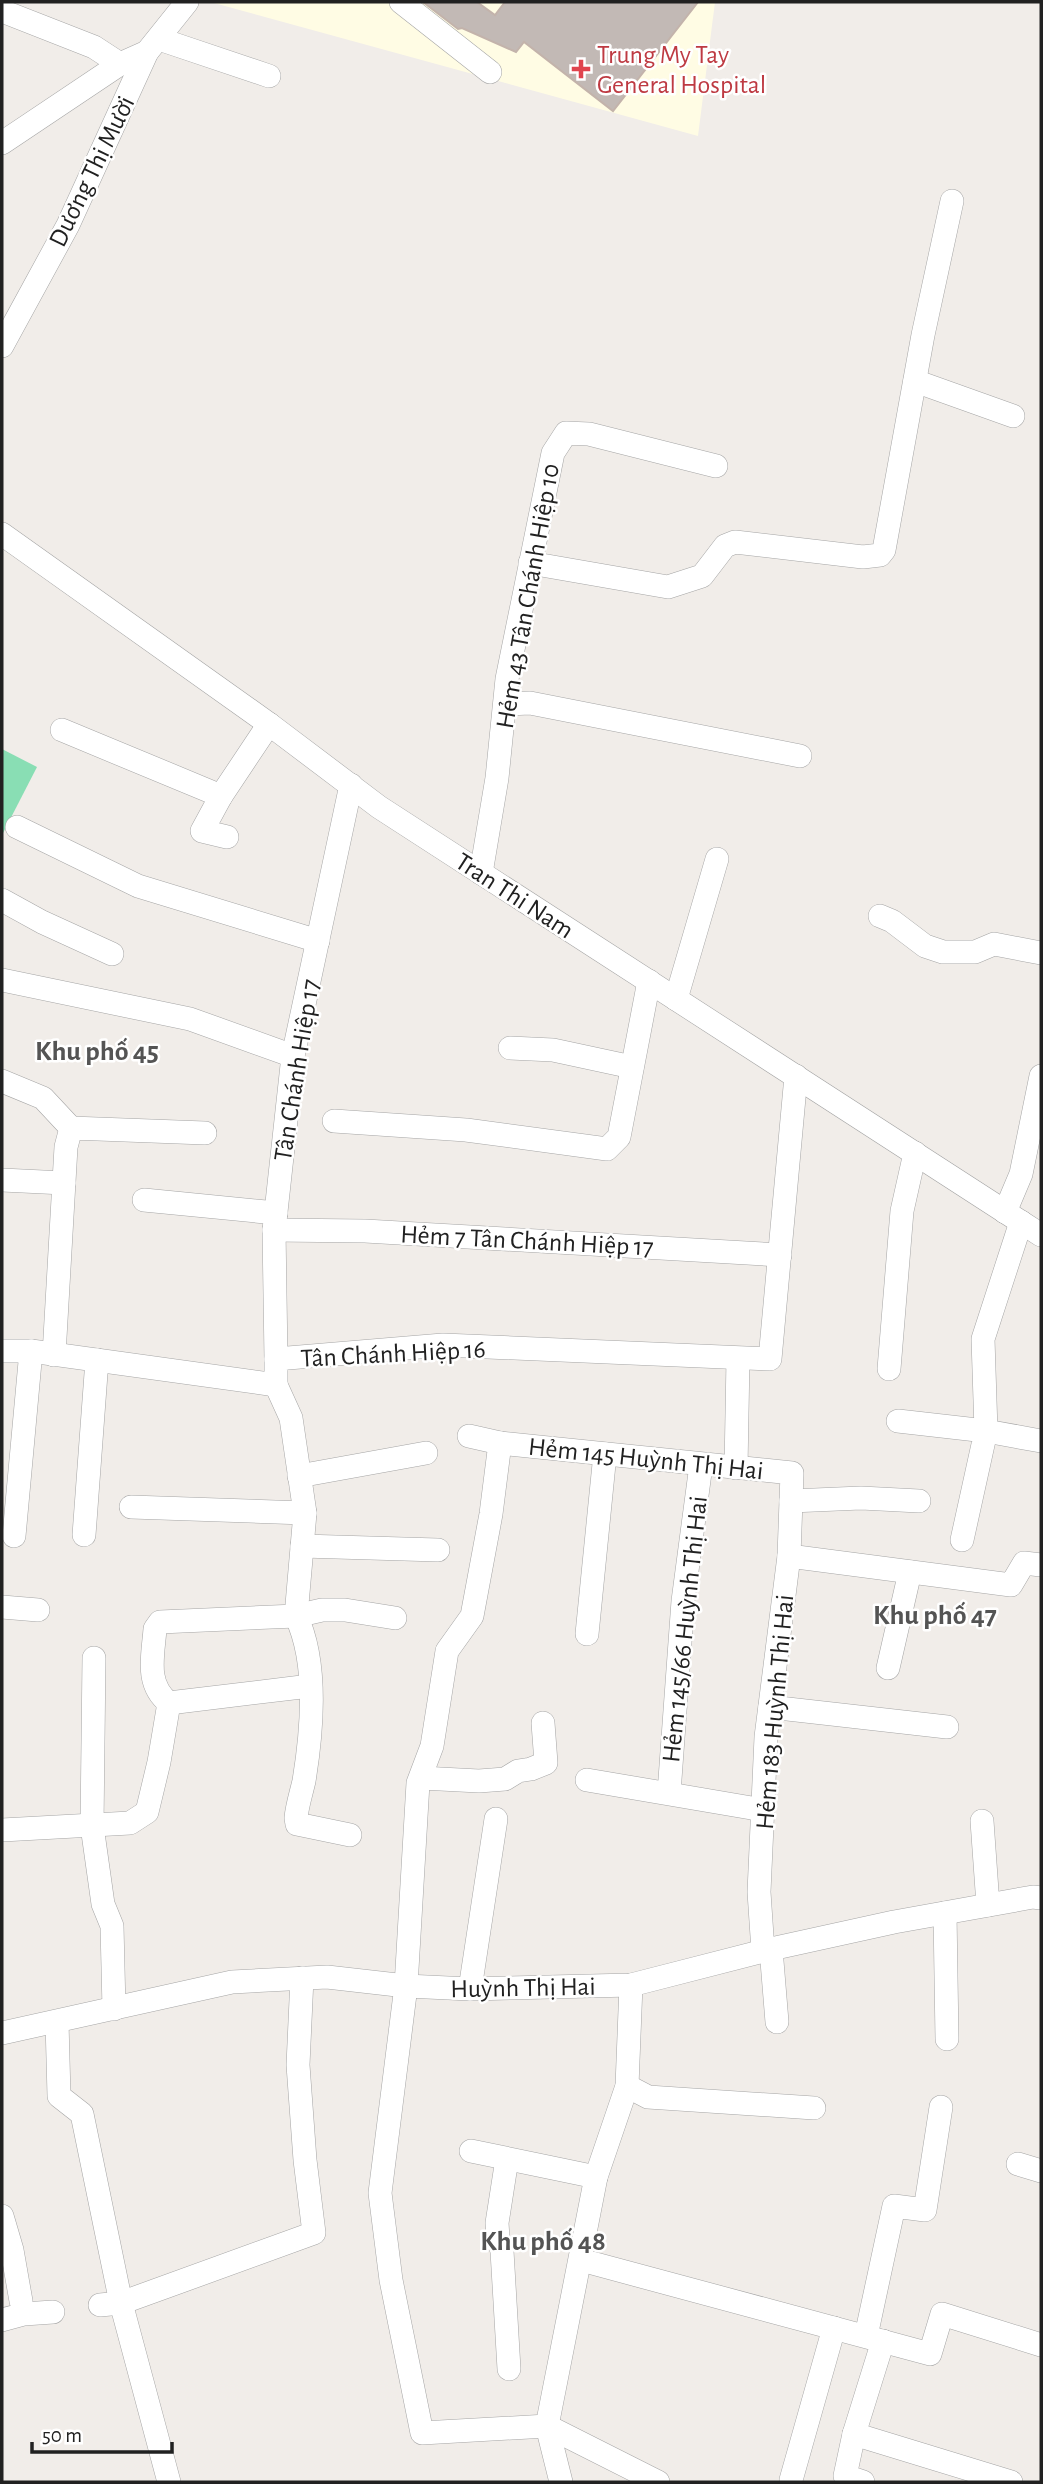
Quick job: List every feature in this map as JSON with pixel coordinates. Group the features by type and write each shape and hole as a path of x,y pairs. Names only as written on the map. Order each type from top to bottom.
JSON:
{"street":[{"name":"Dương Thị Mười","path":"2,346 68,225 153,46 187,2"},
{"path":"401,2 490,72"},
{"path":"2,11 94,47 120,64"},
{"path":"2,143 120,64 153,46 269,76"},
{"path":"530,563 668,587 702,576 725,546 735,542 863,557 880,555 884,550 952,201"},
{"path":"915,381 1013,416"},
{"name":"Hẻm 43 Tân Chánh Hiệp 10","path":"481,873 497,778 507,679 553,453 566,433 589,434 716,466"},
{"name":"Tran Thi Nam","path":"2,534 270,724 379,807 1041,1235"},
{"path":"505,704 530,703 800,756"},
{"path":"227,837 202,831 221,796 270,724"},
{"path":"62,730 221,796"},
{"name":"Tân Chánh Hiệp 17","path":"276,1359 275,1221 293,1056 351,785"},
{"path":"17,827 138,886 318,941"},
{"path":"676,999 717,859"},
{"path":"2,900 42,922 112,954"},
{"path":"880,916 892,921 925,946 943,952 975,952 994,944 1041,953"},
{"path":"2,980 190,1019 293,1056"},
{"path":"334,1121 466,1130 607,1150 619,1137 649,981"},
{"path":"510,1048 553,1050 632,1068"},
{"path":"780,1255 796,1076"},
{"path":"962,1540 986,1431 983,1339 1013,1217 1041,1076"},
{"path":"2,1081 43,1098 71,1128 205,1133"},
{"path":"54,1354 66,1147 71,1128"},
{"path":"889,1369 902,1211 915,1153"},
{"path":"2,1180 64,1183"},
{"name":"Hẻm 7 Tân Chánh Hiệp 17","path":"144,1200 275,1221 365,1231 780,1255"},
{"name":"Tân Chánh Hiệp 16","path":"2,1351 31,1351 276,1385 276,1359 443,1345 770,1359 780,1255"},
{"path":"14,1536 31,1351"},
{"path":"736,1468 738,1359"},
{"path":"84,1535 97,1360"},
{"path":"276,1385 291,1418 305,1513 296,1616 304,1633 313,1709 297,1824 350,1835"},
{"path":"898,1422 986,1431 1041,1441"},
{"name":"Hẻm 145 Huỳnh Thị Hai","path":"469,1436 500,1443 792,1473"},
{"name":"Hẻm 145 Huỳnh Thị Hai","path":"500,1443 491,1514 472,1616 447,1651 432,1746 418,1783 405,1986 380,2193 391,2280 422,2433 547,2426"},
{"path":"299,1476 426,1453"},
{"path":"587,1634 605,1454"},
{"name":"Hẻm 145/66 Huỳnh Thị Hai","path":"669,1793 683,1601 701,1465"},
{"name":"Hẻm 183 Huỳnh Thị Hai","path":"777,2022 759,1892 770,1707 789,1556 792,1473"},
{"path":"791,1501 861,1498 919,1501"},
{"path":"131,1507 305,1513"},
{"path":"302,1546 438,1550"},
{"path":"789,1556 1011,1585 1024,1563 1041,1565"},
{"path":"888,1668 910,1572"},
{"path":"2,1607 38,1609"},
{"path":"310,1686 169,1703 159,1695 153,1684 155,1629 160,1622 296,1616 322,1610 345,1610 395,1618"},
{"path":"94,1658 92,1826 103,1904 112,1926 114,2009"},
{"path":"2,1830 130,1823 147,1812 169,1703"},
{"path":"770,1707 947,1727"},
{"path":"421,1778 479,1781 505,1779 518,1771 546,1763 543,1723"},
{"path":"587,1780 763,1810"},
{"path":"470,1989 496,1819"},
{"path":"982,1821 988,1905"},
{"name":"Huỳnh Thị Hai","path":"2,2033 232,1982 327,1977 405,1986 470,1989 631,1985 767,1950 945,1913 1041,1898"},
{"path":"945,1913 947,2039"},
{"path":"110,2304 314,2233 298,2065 302,1978"},
{"path":"560,2482 547,2426 596,2177 627,2087 631,1985"},
{"path":"57,2022 59,2096 82,2114 110,2304 169,2482"},
{"path":"627,2087 648,2097 814,2108"},
{"path":"863,2482 845,2476 874,2339 894,2206 926,2210 941,2107"},
{"path":"471,2151 596,2177"},
{"path":"507,2159 497,2233 503,2259 509,2369"},
{"path":"1018,2164 1041,2171"},
{"path":"2,2216 7,2251 23,2307"},
{"path":"581,2260 930,2354 942,2314 1041,2345"},
{"path":"2,2320 23,2307 53,2312"},
{"path":"790,2480 834,2328"},
{"path":"547,2426 658,2482"},
{"path":"854,2434 1011,2482"}],"shaded area":[{"name":"Trung My Tay General Hospital","path":"215,2 715,2 698,136 214,3"}],"green space":[{"path":"2,749 37,767 2,835"}],"building":[{"path":"423,2 477,2 495,15 505,2 698,2 613,111 524,42 516,52 462,28 458,29"}],"place":[{"name":"Trung My Tay General Hospital","path":"581,69"}],"district":[{"name":"Khu phố 45","path":"97,1050"},
{"name":"Khu phố 47","path":"935,1614"},
{"name":"Khu phố 48","path":"543,2240"}]}
